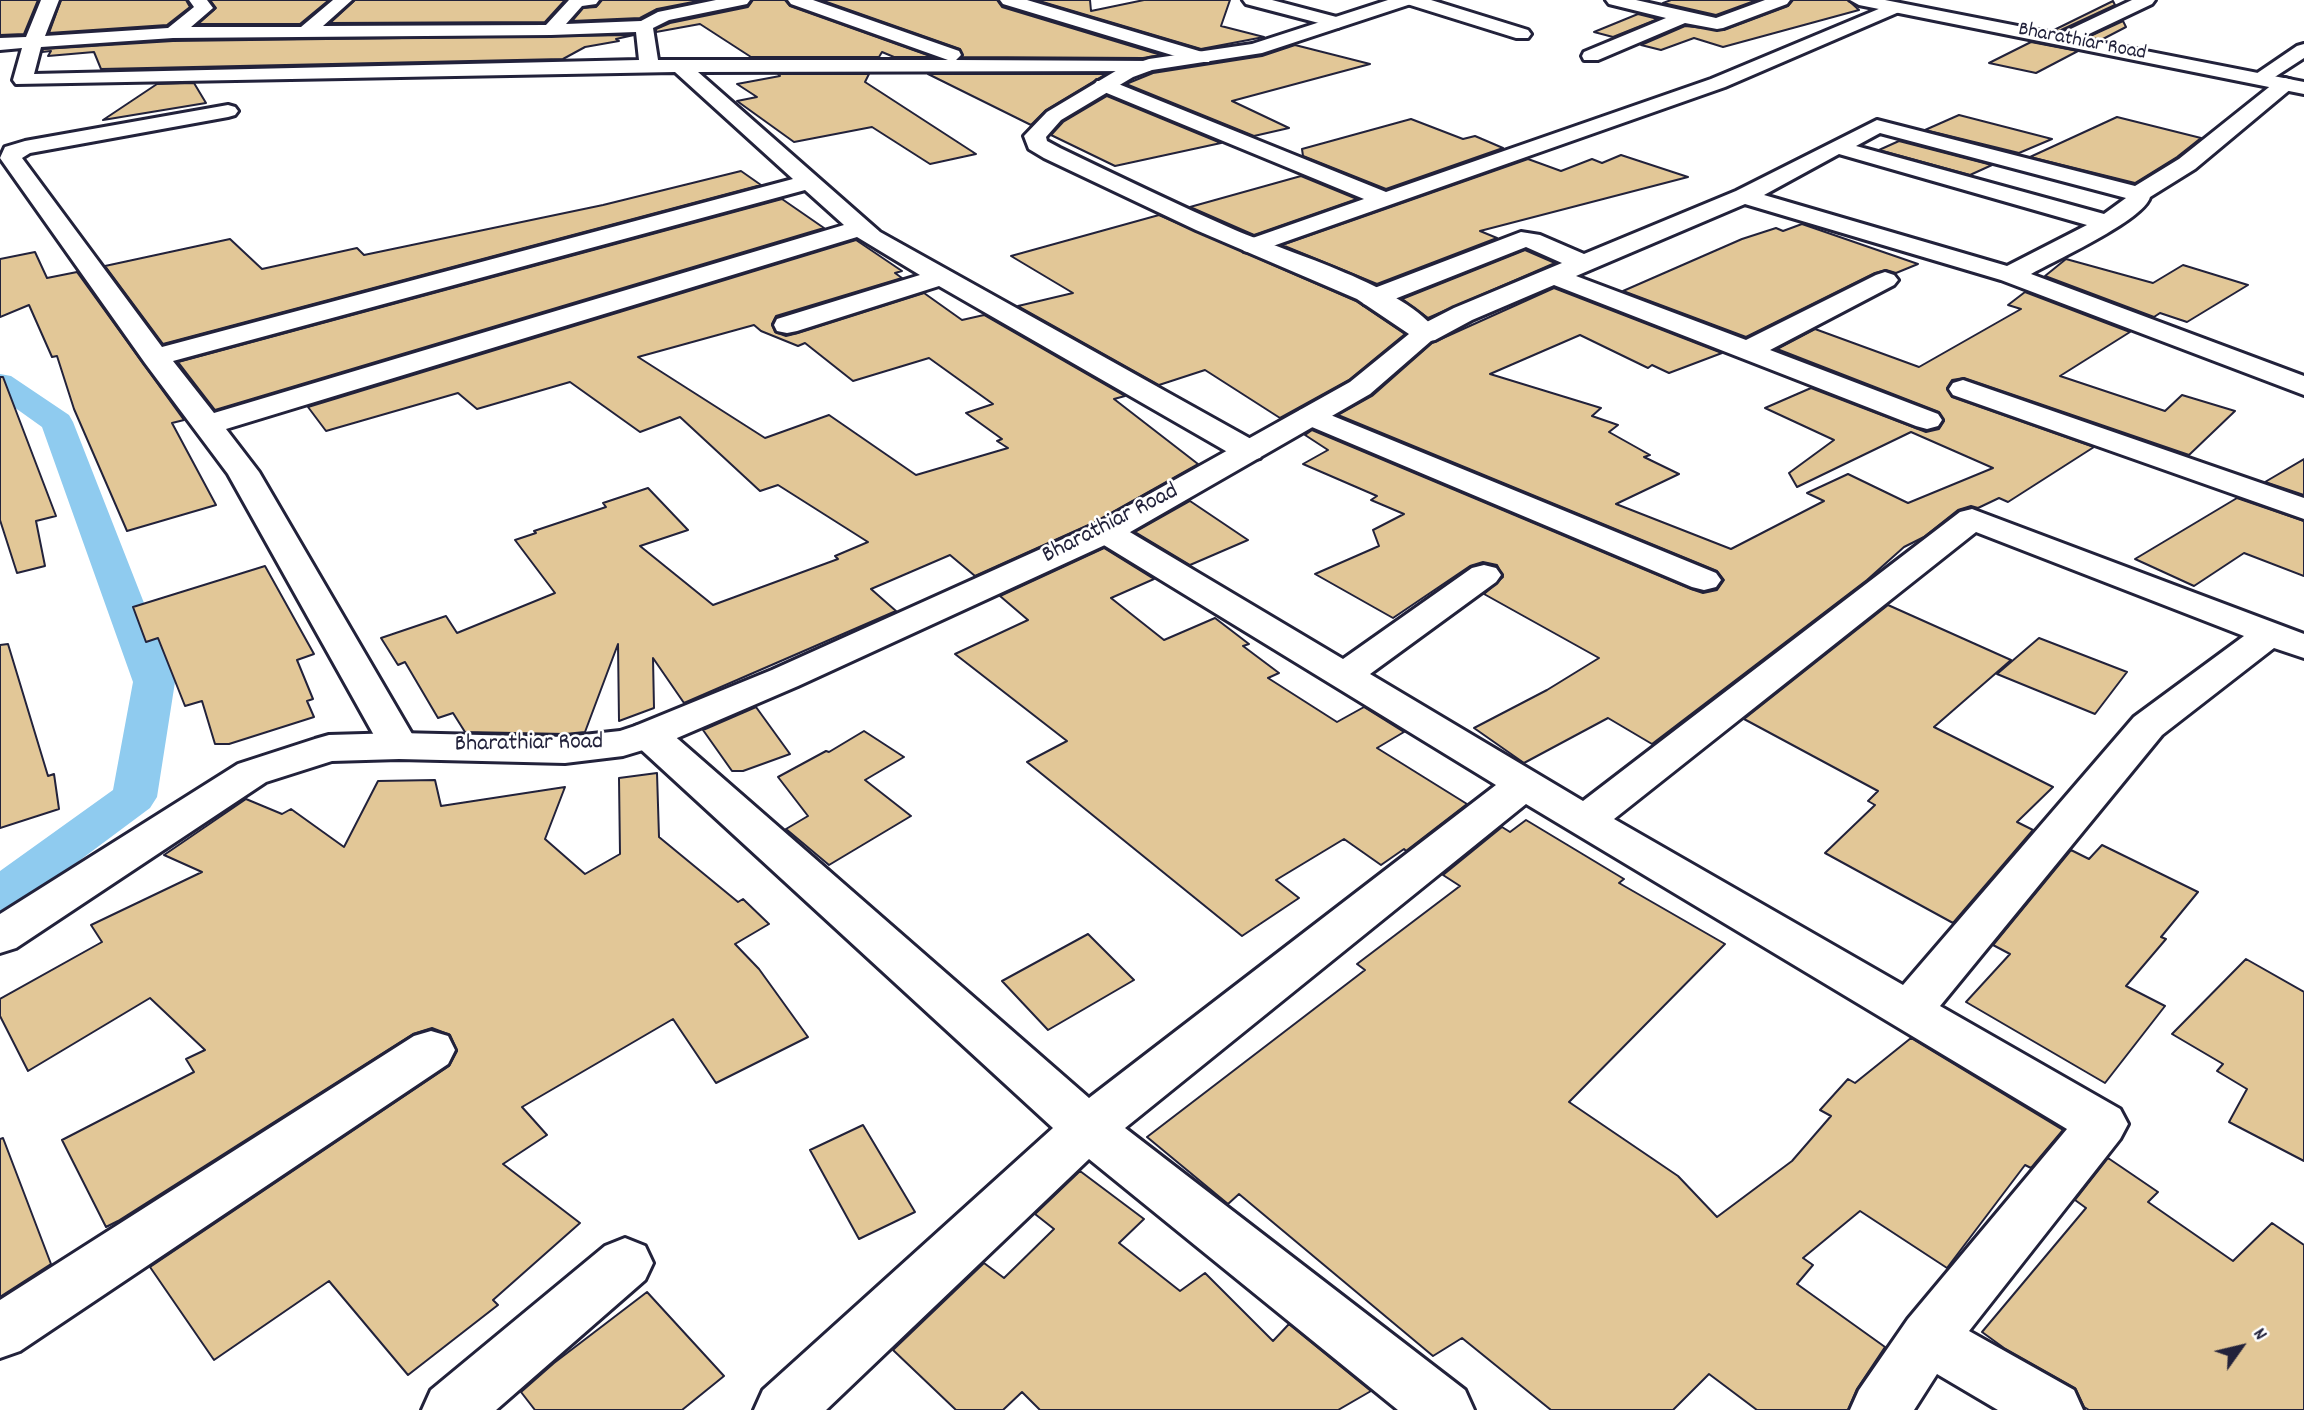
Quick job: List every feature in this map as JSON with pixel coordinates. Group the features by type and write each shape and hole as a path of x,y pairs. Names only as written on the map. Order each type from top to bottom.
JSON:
{"street":[{"path":"50,0 33,42 23,80 649,65 1149,65 1255,49 1405,0"},
{"path":"173,33 204,8 198,0"},
{"path":"307,31 343,0"},
{"path":"551,30 576,2 590,0"},
{"path":"0,44 173,33 551,30 644,26 664,16 741,0"},
{"path":"797,0 977,64"},
{"path":"1009,0 1202,58"},
{"path":"1252,0 1338,23"},
{"path":"1413,0 1522,34"},
{"path":"1615,0 1717,24 1781,0"},
{"name":"Bharathiar Road","path":"1860,0 2295,86"},
{"path":"2064,39 2146,0"},
{"path":"1253,246 1718,83 1893,8"},
{"path":"384,70 438,15"},
{"path":"1591,56 1683,17"},
{"path":"1060,64 1084,23"},
{"path":"644,26 649,65"},
{"path":"2260,78 2304,50"},
{"path":"679,65 871,237 1250,451"},
{"path":"1149,65 1104,85 1054,116 1035,136 1037,144 1079,167 1373,298 1407,317 1425,334"},
{"path":"11,92 50,80"},
{"path":"1104,85 1386,200"},
{"path":"2010,275 2109,223 2138,200 2138,194 2187,164 2295,86"},
{"path":"228,111 25,147 13,152 11,158 61,223 155,357 243,472 400,746"},
{"name":"Bharathiar Road","path":"0,936 251,773 330,748 400,746 565,750 623,743 649,735 785,678 1106,531 1360,388 1425,334 1463,314 1744,196 1877,126 2138,194"},
{"path":"1837,147 2109,223"},
{"path":"155,357 809,182"},
{"path":"1744,196 2010,275 2304,386"},
{"path":"207,425 861,228"},
{"path":"1373,298 1521,239 1531,240 1583,263"},
{"path":"787,325 941,276"},
{"path":"1556,276 1927,420"},
{"path":"1748,350 1885,280"},
{"path":"1963,389 2304,509"},
{"path":"1311,416 1704,580"},
{"path":"1585,821 1972,519 2287,641"},
{"path":"1106,531 1585,821 2102,1124 1928,1338 1880,1410"},
{"path":"1343,676 1484,575"},
{"path":"1909,1011 2148,726 2287,641"},
{"path":"649,735 1088,1128 1444,1410"},
{"path":"784,1410 1088,1128 1524,784"},
{"path":"0,1332 431,1050"},
{"path":"452,1410 625,1263"},
{"path":"1928,1338 2053,1410"}],"building":[{"path":"0,0 38,0 24,34 0,35"},
{"path":"61,0 186,0 190,7 167,25 49,33"},
{"path":"210,0 329,0 300,24 198,24 216,8"},
{"path":"355,0 565,0 545,22 330,23"},
{"path":"602,0 703,0 657,9 640,18 572,21 583,8 596,7"},
{"path":"753,0 785,0 790,6 933,57 894,57 882,52 879,57 751,57 700,24 656,32 656,29 670,23 748,7"},
{"path":"821,0 997,0 1002,7 1161,55 1143,58 962,57 960,49"},
{"path":"1036,0 1090,0 1091,11 1144,0 1230,0 1221,26 1264,37 1201,49"},
{"path":"1671,0 1757,0 1716,15 1663,3"},
{"path":"1793,0 1848,0 1859,10 1723,47 1694,38 1661,50 1641,45 1685,26 1724,30 1788,6"},
{"path":"2113,1 2115,5 2059,31 2054,30"},
{"path":"1638,14 1658,19 1613,37 1594,32"},
{"path":"2123,21 2126,27 2101,40 2088,37"},
{"path":"634,35 616,39 619,41 585,47 563,59 101,69 94,52 48,56 51,51 42,52 43,49 173,41"},
{"path":"2031,42 2078,51 2036,73 1989,63"},
{"path":"1295,45 1370,64 1232,101 1289,128 1254,136 1126,84 1153,73 1262,56"},
{"path":"778,74 869,74 865,82 976,154 930,164 872,127 794,142 737,101 757,97 737,84 780,76"},
{"path":"928,74 1106,74 1046,110 1031,125"},
{"path":"194,83 206,103 103,120 157,84"},
{"path":"1107,96 1221,143 1115,166 1051,135 1063,122"},
{"path":"1959,115 2052,139 2019,153 1925,130"},
{"path":"2117,117 2201,138 2177,157 2135,183 2030,157"},
{"path":"1411,119 1463,139 1475,136 1503,148 1386,189 1303,156 1302,149"},
{"path":"1899,141 1992,165 1970,175 1879,150"},
{"path":"1621,155 1688,177 1480,231 1497,238 1377,284 1282,245 1528,159 1561,171 1592,159 1602,163"},
{"path":"741,171 761,185 163,344 105,266 230,239 262,269 357,248 364,255 603,205"},
{"path":"1301,176 1357,199 1254,235 1190,207"},
{"path":"782,199 824,228 215,410 178,362"},
{"path":"1159,215 1356,301 1405,334 1349,380 1280,418 1205,370 1159,385 1018,306 1073,293 1011,256"},
{"path":"1802,224 1918,264 1896,273 1886,270 1875,273 1746,337 1623,291 1742,239 1776,228 1783,231"},
{"path":"856,240 902,271 895,273 902,278 776,316 772,324 775,332 786,336 798,333 924,293 962,320 984,315 1125,396 1114,399 1198,464 1093,523 975,576 950,555 871,589 896,611 684,703 653,658 654,708 619,721 618,644 585,732 465,732 453,713 438,718 405,662 398,665 381,638 446,616 457,633 555,593 515,540 536,533 534,531 606,507 603,503 648,488 688,530 640,546 713,605 838,559 835,556 868,542 778,485 760,491 680,417 640,432 570,382 477,409 458,393 326,431 308,407","holes":["754,325 761,331 798,346 805,343 853,381 929,358 993,404 966,413 1002,439 997,441 1008,448 916,475 829,415 765,438 638,357"]},
{"path":"1525,250 1555,263 1428,318 1402,299"},
{"path":"35,252 47,278 77,272 184,420 172,423 216,505 127,531 74,409 57,356 52,357 29,305 0,317 0,259"},
{"path":"2066,259 2153,283 2183,265 2248,285 2187,322 2160,313 2154,317 2045,276"},
{"path":"1554,288 1722,353 1669,373 1652,365 1648,368 1580,335 1490,374 1601,408 1592,416 1618,425 1609,432 1650,455 1644,457 1679,474 1616,504 1731,549 1824,501 1807,493 1848,474 1908,503 1993,468 1911,432 1797,487 1789,473 1834,440 1765,408 1811,388 1926,432 1939,429 1944,421 1939,412 1777,349 1815,329 1919,367 2021,309 2008,305 2025,292 2130,332 2060,376 2165,411 2182,395 2235,411 2189,455 1964,378 1952,380 1947,388 1952,397 2094,447 2008,502 1999,498 1978,508 1971,506 1958,510 1924,537 1904,547 1867,580 1652,744 1608,718 1524,763 1474,728 1547,690 1599,658 1484,594 1503,577 1497,565 1483,562 1470,566 1393,618 1315,574 1379,546 1373,530 1404,514 1371,500 1377,496 1303,464 1328,450 1305,435 1312,430 1691,589 1703,593 1717,590 1724,580 1717,571 1338,415 1372,396 1432,343"},
{"path":"0,377 3,377 56,516 36,521 45,566 17,573 0,520"},
{"path":"2304,459 2304,495 2265,482"},
{"path":"2237,498 2304,521 2304,576 2244,553 2194,586 2135,559"},
{"path":"1190,501 1248,540 1190,565 1135,532"},
{"path":"1104,548 1154,579 1111,598 1164,640 1215,618 1249,644 1243,646 1279,673 1268,678 1337,722 1364,707 1404,732 1377,748 1467,804 1406,851 1404,849 1381,865 1344,839 1276,880 1299,898 1242,936 1027,762 1067,741 955,654 1028,620 1000,596"},
{"path":"265,566 314,654 297,660 313,699 307,701 314,717 229,744 215,744 202,701 185,706 158,638 146,642 133,607"},
{"path":"1888,605 2011,660 1934,727 2053,787 2017,822 2033,830 1953,923 1825,853 1875,805 1868,801 1878,791 1744,719"},
{"path":"2039,638 2127,672 2095,714 1997,674"},
{"path":"8,644 48,776 54,774 59,809 0,828 0,645"},
{"path":"756,707 790,754 743,771 732,771 703,730"},
{"path":"864,731 904,757 865,780 911,816 829,865 786,829 808,816 778,777"},
{"path":"657,773 659,837 738,902 743,899 769,924 735,944 759,969 808,1037 716,1083 673,1019 522,1107 547,1135 503,1164 580,1223 493,1300 498,1305 408,1375 329,1281 214,1360 150,1267 449,1066 457,1051 450,1035 432,1028 413,1034 106,1227 62,1140 194,1072 186,1059 205,1050 150,998 28,1071 0,1016 0,999 102,942 91,925 202,872 164,855 246,799 282,814 291,809 344,847 378,781 435,780 441,806 565,787 545,839 585,874 620,854 619,778"},
{"path":"1526,820 1624,879 1619,883 1725,944 1569,1102 1678,1176 1717,1217 1792,1161 1831,1116 1820,1110 1848,1079 1855,1083 1911,1038 2063,1130 2031,1168 2025,1165 1947,1268 1860,1211 1803,1258 1813,1265 1797,1284 1885,1347 1857,1389 1848,1410 1757,1410 1709,1374 1673,1410 1551,1410 1462,1338 1433,1356 1239,1194 1228,1204 1147,1137 1365,970 1357,964 1460,886 1443,875 1502,827 1510,832"},
{"path":"2102,845 2198,892 2161,937 2166,939 2126,986 2165,1006 2105,1083 1966,1002 2010,954 1993,945 2071,850 2089,859"},
{"path":"1088,934 1134,980 1048,1030 1002,981"},
{"path":"2246,959 2304,992 2304,1161 2229,1122 2247,1089 2217,1071 2223,1064 2172,1034"},
{"path":"863,1125 915,1212 859,1239 810,1150"},
{"path":"3,1138 51,1264 0,1297 0,1139"},
{"path":"2108,1158 2158,1192 2148,1202 2233,1261 2272,1223 2304,1245 2304,1410 2089,1410 2084,1407 2075,1388 2004,1348 1982,1332 2086,1208 2075,1200"},
{"path":"1080,1171 1144,1219 1119,1243 1180,1291 1205,1273 1273,1341 1289,1324 1371,1391 1338,1410 1040,1410 1022,1392 1003,1410 956,1410 893,1350 984,1263 1004,1278 1054,1229 1035,1214"},
{"path":"647,1292 724,1376 682,1410 535,1410 521,1392 554,1363"}],"waterway":[{"path":"0,383 57,422 154,682 134,797 0,895"}]}
